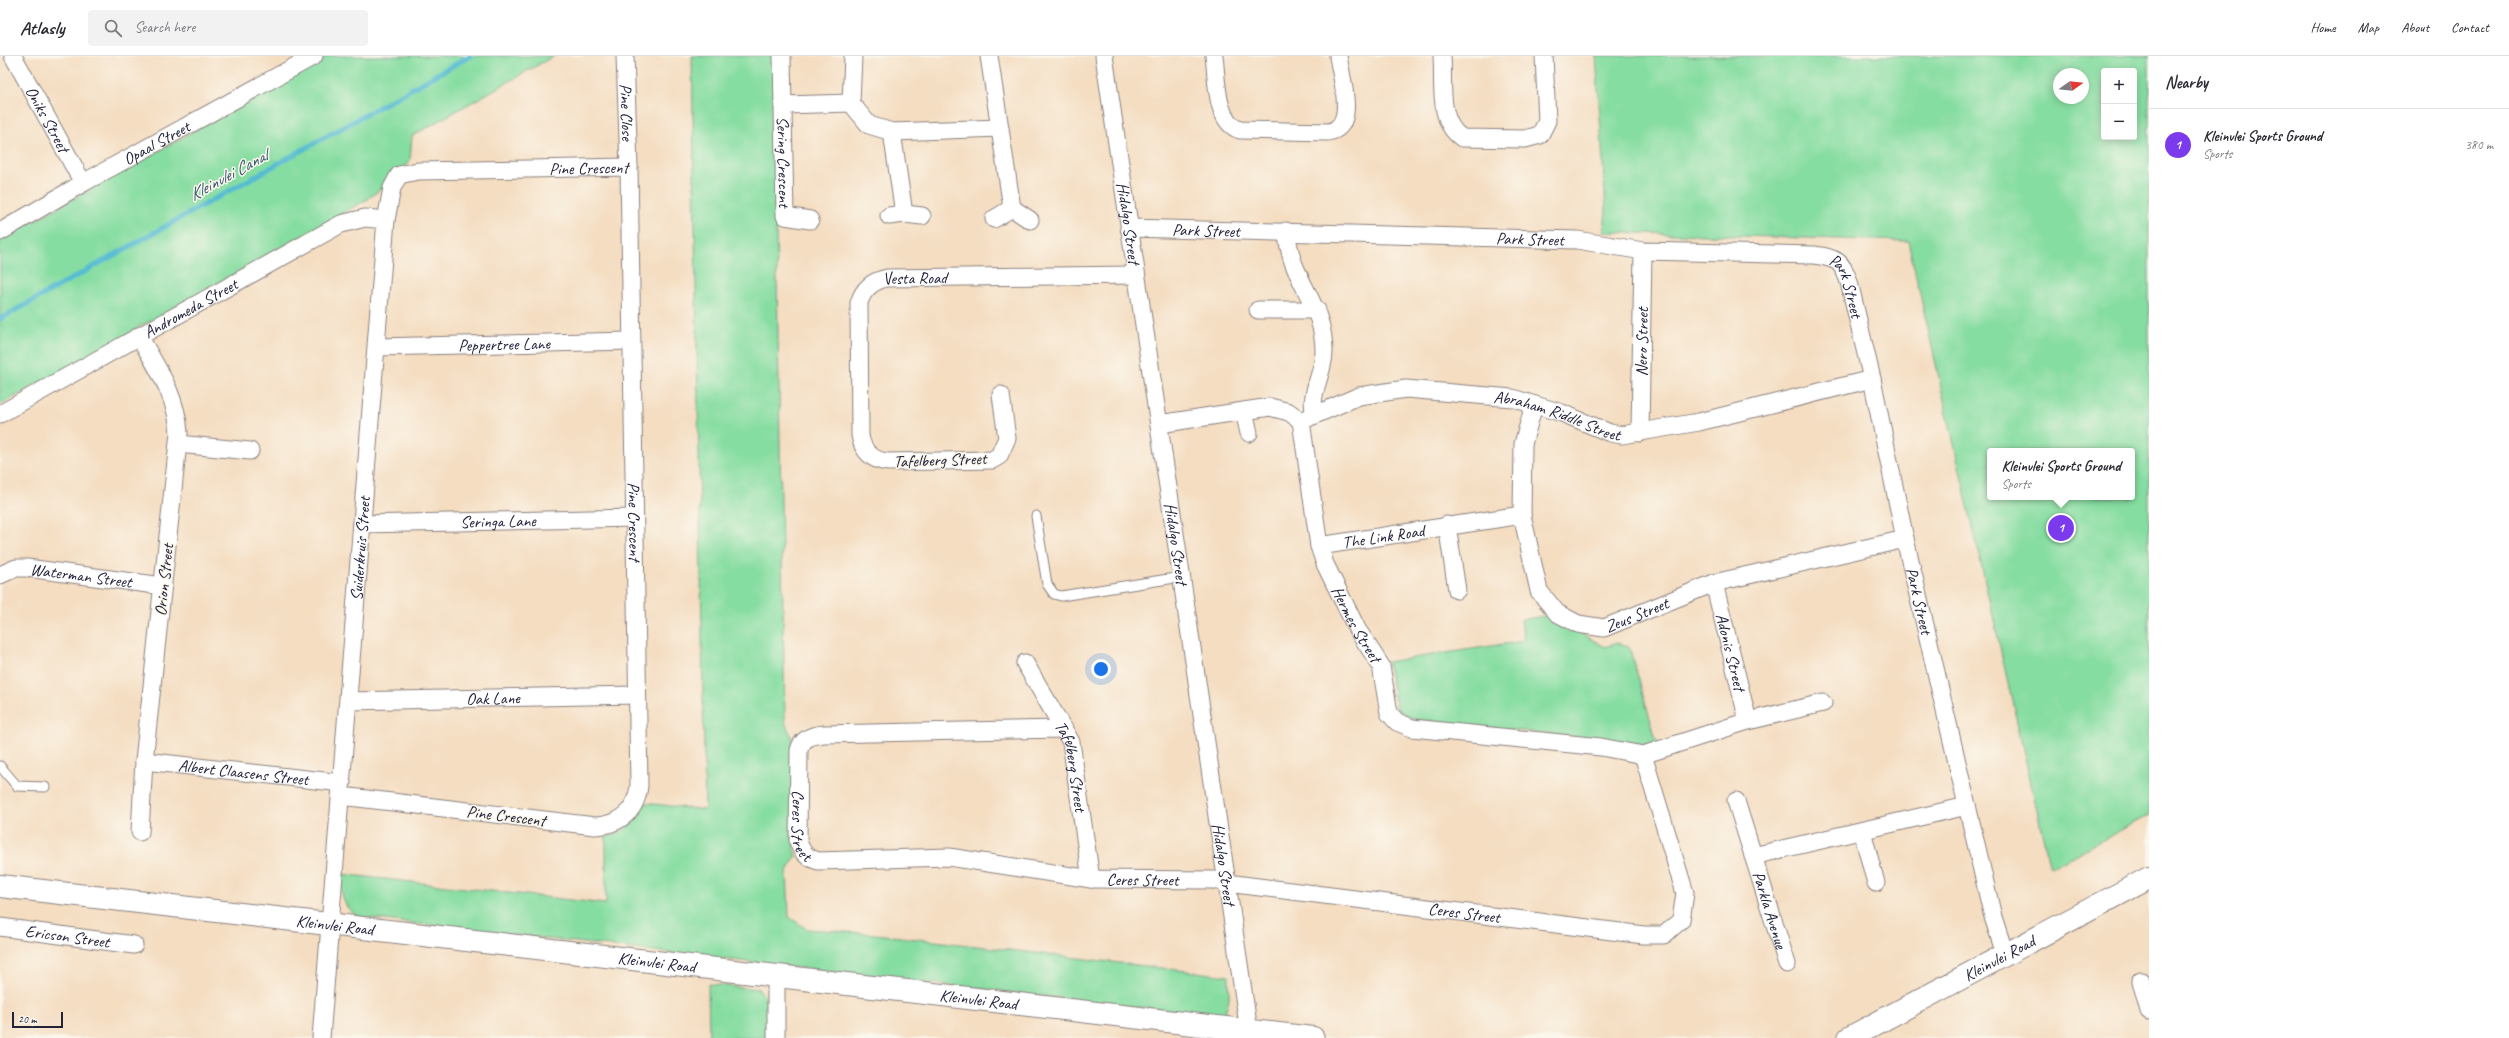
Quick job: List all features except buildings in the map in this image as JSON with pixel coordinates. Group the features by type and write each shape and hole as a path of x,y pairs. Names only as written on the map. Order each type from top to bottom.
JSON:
{"street":[{"name":"Oniks Street","path":"13,56 83,183"},
{"name":"Opaal Street","path":"0,232 83,183 314,56"},
{"name":"Pine Close","path":"625,56 630,167"},
{"name":"Sering Crescent","path":"782,56 785,216 810,220"},
{"path":"853,56 851,103 869,125 892,132 1000,128"},
{"path":"989,56 1012,208 1030,220"},
{"name":"Hidalgo Street","path":"1104,56 1249,1034"},
{"path":"1214,56 1223,116 1230,125 1240,130 1328,132 1338,129 1346,116 1338,56"},
{"path":"1442,56 1446,119 1455,133 1462,138 1525,139 1540,135 1547,121 1544,56"},
{"name":"Sering Crescent","path":"784,105 851,103"},
{"path":"892,132 896,215 922,216"},
{"name":"Pine Crescent","path":"342,790 596,826 612,823 627,814 638,793 631,341 630,167 418,170 399,175"},
{"name":"Suiderkruis Street","path":"321,1038 342,790 386,220 392,188 399,175"},
{"path":"994,219 1012,208"},
{"name":"Andromeda Street","path":"0,414 341,224 365,218 386,220"},
{"name":"Park Street","path":"1130,228 1577,240 1643,251 1814,255 1832,258 1844,270 1872,379 1906,539 1967,806 1993,917 2005,954"},
{"name":"Hermes Street","path":"1286,232 1294,267 1317,310 1324,353 1313,403 1308,418 1319,546 1325,564 1354,623 1381,666 1390,713 1397,722 1412,728 1601,747 1643,755"},
{"name":"Nero Street","path":"1640,433 1643,251"},
{"name":"Vesta Road","path":"868,454 862,444 860,435 859,303 869,285 887,278 1136,275"},
{"path":"1258,310 1317,310"},
{"name":"Orion Street","path":"139,336 172,396 178,417 178,444 144,761 140,832"},
{"name":"Peppertree Lane","path":"377,347 631,341"},
{"name":"Abraham Riddle Street","path":"1308,418 1359,396 1406,389 1495,395 1562,413 1610,433 1622,435 1700,422 1872,379"},
{"name":"Tafelberg Street","path":"868,454 884,462 992,460 999,456 1006,438 1001,395"},
{"name":"Zeus Street","path":"1534,405 1523,444 1522,515 1539,591 1557,613 1578,624 1604,628 1714,583 1906,539"},
{"path":"1159,424 1244,411 1277,408 1308,418"},
{"path":"1244,411 1249,434"},
{"path":"178,444 250,451"},
{"name":"The Link Road","path":"1319,546 1447,525 1522,515"},
{"name":"Seringa Lane","path":"362,524 634,518"},
{"name":"The Link Road","path":"1447,525 1457,590"},
{"name":"Waterman Street","path":"0,575 16,568 27,568 163,586"},
{"name":"Adonis Street","path":"1714,583 1748,721"},
{"name":"Tafelberg Street","path":"1025,663 1064,729 1073,751 1091,879"},
{"name":"Oak Lane","path":"349,701 636,695"},
{"path":"1643,755 1748,721 1823,703"},
{"name":"Ceres Street","path":"1064,729 824,734 811,736 800,745 799,750 798,841 805,856 818,861 949,857 1091,879 1214,880 1227,883 1636,934 1664,935 1681,920 1685,893 1643,755"},
{"name":"Albert Claasens Street","path":"144,761 342,790"},
{"name":"Parkla Avenue","path":"1736,801 1787,964"},
{"name":"Parkla Avenue","path":"1753,856 1967,806"},
{"path":"1862,831 1876,883"},
{"name":"Kleinvlei Road","path":"1849,1038 2149,878"},
{"name":"Kleinvlei Road","path":"0,886 776,976 1249,1034 1312,1038"},
{"name":"Ericson Street","path":"0,927 134,945"},
{"path":"776,976 776,1038"},
{"path":"2141,981 2149,1011"}],"lane":[{"path":"1036,516 1047,584 1054,594 1061,596 1181,577"},
{"path":"0,766 17,786 45,787"}],"green space":[{"path":"328,56 554,56 412,136 410,160 398,175 368,199 0,405 0,240"},
{"path":"692,56 778,56 779,217 776,221 785,722 794,743 794,849 796,856 787,871 789,917 807,929 875,934 1229,976 1229,1000 1225,1012 1216,1016 359,917 345,904 341,887 341,874 606,904 606,837 625,829 635,821 645,803 705,810"},
{"path":"1596,56 2149,56 2149,815 2050,868 1908,241 1604,232 1606,209"},
{"path":"1543,616 1554,618 1605,647 1617,643 1629,646 1658,746 1412,719 1397,709 1387,662 1524,641 1521,620"},
{"path":"708,984 759,989 763,994 767,1006 769,1038 709,1038"}],"waterway":[{"name":"Kleinvlei Canal","path":"0,319 470,56"}],"place":[{"name":"Kleinvlei Sports Ground","path":"2061,528"}]}
